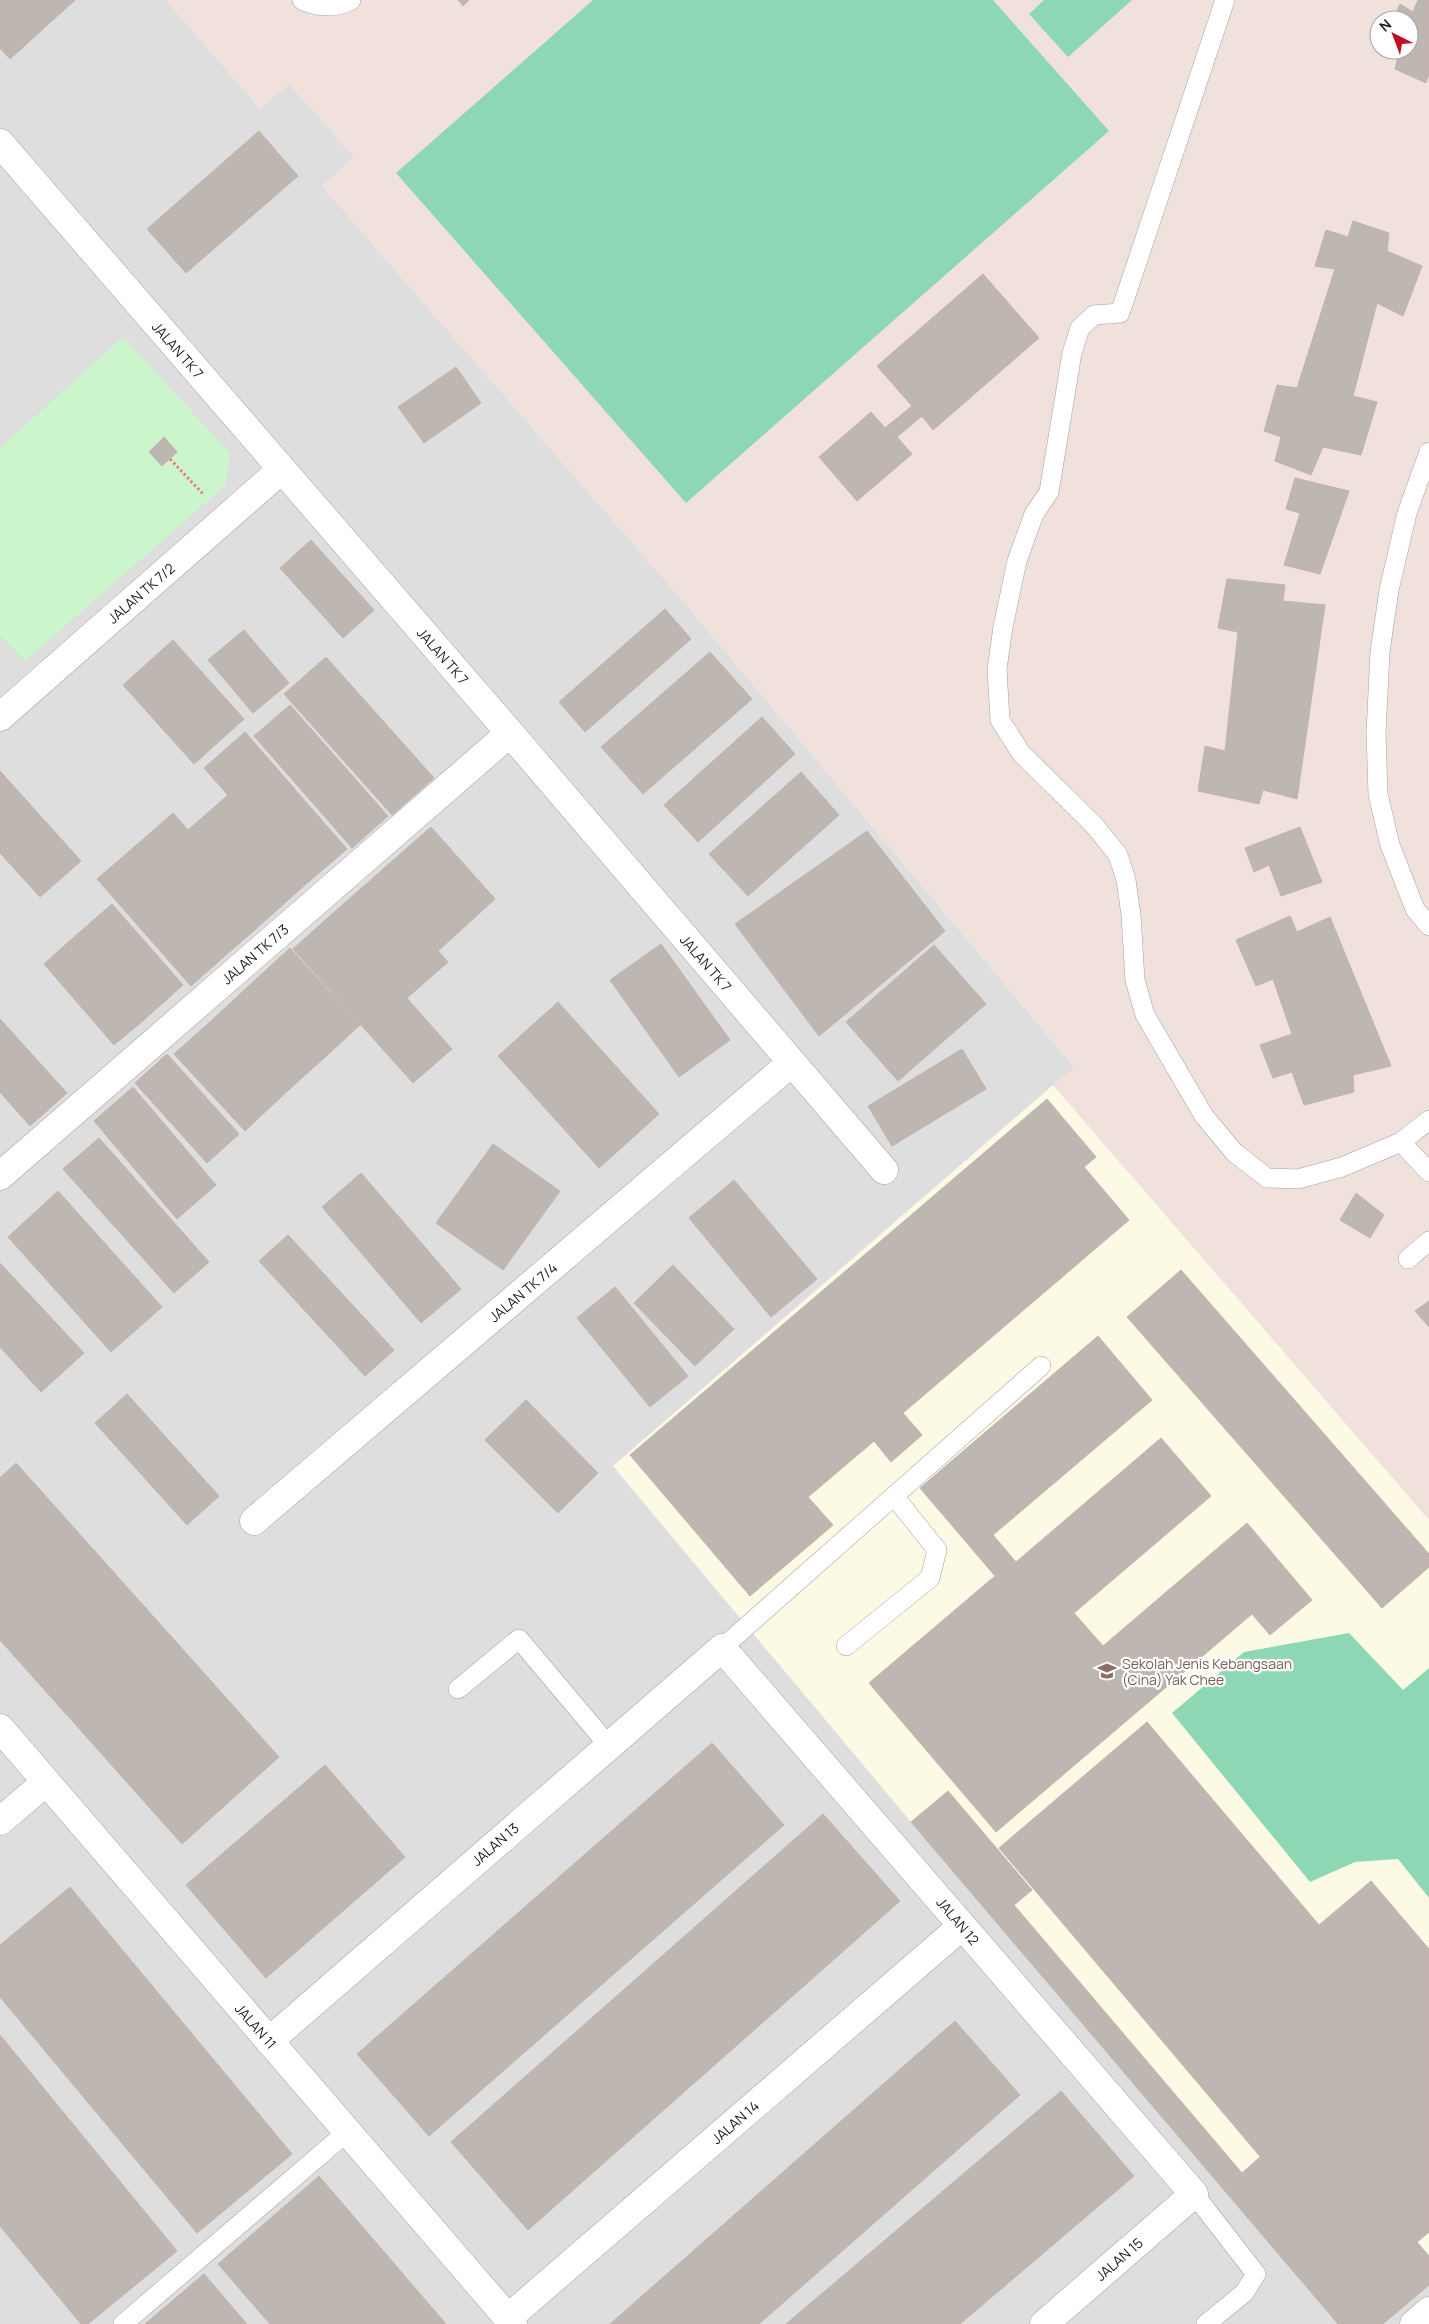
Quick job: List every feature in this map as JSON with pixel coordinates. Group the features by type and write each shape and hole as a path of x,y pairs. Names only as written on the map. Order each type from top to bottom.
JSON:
{"street":[{"name":"JALAN TK 7","path":"0,143 510,733 884,1170"},
{"name":"JALAN TK 7/2","path":"0,716 281,470"},
{"name":"JALAN TK 7/3","path":"0,1176 510,733"},
{"name":"JALAN TK 7/4","path":"254,1521 791,1063"},
{"name":"JALAN 13","path":"269,2041 722,1648"},
{"name":"JALAN 12","path":"722,1648 1194,2194"},
{"name":"JALAN 11","path":"0,1728 511,2321"},
{"path":"0,1821 46,1782"},
{"name":"JALAN 14","path":"511,2321 962,1926"},
{"name":"JALAN 15","path":"1044,2324 1194,2194"},
{"path":"1414,2324 1429,2311"}],"lane":[{"path":"302,0 325,7 342,5 351,0"},
{"path":"1225,0 1120,313 1094,316 1080,328 1072,354 1049,492 1034,514 1017,560 1003,626 997,670 1000,720 1020,754 1094,825 1118,854 1126,880 1131,915 1135,980 1145,1015 1204,1116 1234,1152 1267,1178 1298,1179 1342,1168 1401,1142 1429,1120"},
{"path":"1429,452 1406,513 1388,590 1380,652 1376,734 1378,794 1390,846 1415,909 1429,926"},
{"path":"1401,1142 1429,1172"},
{"path":"1408,1259 1429,1241"},
{"path":"722,1648 1041,1366"},
{"path":"846,1646 930,1578 937,1550 894,1496"},
{"path":"458,1689 519,1639 609,1746"},
{"path":"123,2324 347,2132"},
{"path":"1194,2194 1256,2274 1244,2293 1206,2324"}],"path":[{"path":"170,459 225,519"}],"shaded area":[{"path":"0,0 166,0 260,109 289,84 355,157 322,186 682,600 1075,1068 613,1466 911,1822 1338,2324 0,2324"},
{"path":"166,0 1429,0 1429,1520 1053,1085 1075,1067 682,600 322,186 354,157 289,84 260,109"},
{"name":"Sekolah Jenis Kebangsaan (Cina) Yak Chee","path":"1053,1085 1429,1520 1429,2285 1383,2324 1338,2324 911,1822 613,1466"},
{"path":"1429,2278 1429,2324 1376,2324"}],"green space":[{"path":"593,0 993,0 1109,131 686,503 396,173"},
{"path":"1044,0 1132,0 1068,57 1029,14"},
{"path":"123,337 230,453 226,485 25,661 0,635 0,448"},
{"path":"1349,1633 1403,1690 1429,1668 1429,1898 1398,1859 1355,1862 1310,1882 1172,1713 1244,1652"}],"building":[{"path":"0,0 75,0 10,59 0,48"},
{"path":"458,0 469,0 463,6"},
{"path":"1418,0 1429,0 1429,74 1426,83 1395,69 1397,60 1419,60 1419,10 1414,10"},
{"path":"1400,4 1410,10 1397,10"},
{"path":"259,131 298,176 186,273 147,229"},
{"path":"1353,221 1389,233 1387,251 1422,266 1403,316 1377,303 1353,396 1377,402 1361,455 1323,447 1311,475 1275,461 1281,437 1264,431 1277,385 1297,388 1335,269 1315,266 1326,230 1348,237"},
{"path":"983,274 1039,338 933,430 922,416 897,437 912,454 857,501 819,457 871,412 885,428 912,406 877,366"},
{"path":"456,367 481,403 424,443 398,407"},
{"path":"164,437 177,452 162,466 149,452"},
{"path":"1295,478 1349,491 1320,574 1284,565 1300,513 1286,509"},
{"path":"311,540 374,610 343,638 280,568"},
{"path":"1227,579 1285,585 1283,601 1325,605 1297,799 1263,790 1259,804 1198,791 1205,746 1225,751 1238,632 1218,628"},
{"path":"665,609 691,639 585,732 559,702"},
{"path":"244,630 289,683 253,713 208,660"},
{"path":"173,640 244,719 194,764 123,685"},
{"path":"710,652 752,699 643,794 601,747"},
{"path":"326,657 434,778 392,815 284,694"},
{"path":"290,705 388,816 352,848 254,736"},
{"path":"762,717 795,754 698,842 664,805"},
{"path":"245,732 347,849 306,884 204,768"},
{"path":"0,771 81,861 40,897 0,853"},
{"path":"801,772 839,815 748,896 709,854"},
{"path":"228,795 306,884 267,919 188,830"},
{"path":"173,813 267,919 226,955 133,848"},
{"path":"431,827 495,899 438,951 373,878"},
{"path":"1300,827 1322,882 1281,896 1269,865 1254,872 1245,848"},
{"path":"867,831 945,931 819,1036 735,924"},
{"path":"133,848 226,955 191,986 97,879"},
{"path":"373,878 448,962 407,998 332,914"},
{"path":"112,904 183,985 145,1019 74,937"},
{"path":"332,914 452,1049 413,1083 293,949"},
{"path":"1290,916 1297,932 1330,917 1391,1066 1353,1075 1354,1092 1304,1105 1292,1072 1273,1078 1260,1045 1292,1034 1273,979 1256,986 1236,940"},
{"path":"74,937 145,1019 114,1045 44,964"},
{"path":"661,944 730,1040 679,1077 610,980"},
{"path":"934,945 986,1004 898,1081 846,1022"},
{"path":"290,948 360,1025 323,1059 253,982"},
{"path":"253,982 323,1059 282,1096 212,1020"},
{"path":"558,1002 659,1114 599,1168 498,1056"},
{"path":"0,1019 67,1093 30,1126 0,1092"},
{"path":"212,1020 282,1096 245,1131 174,1054"},
{"path":"962,1049 986,1089 892,1146 868,1106"},
{"path":"167,1054 239,1134 207,1163 135,1083"},
{"path":"133,1087 216,1185 177,1219 94,1121"},
{"path":"1047,1099 1096,1157 1084,1167 1129,1220 903,1413 922,1435 891,1462 874,1441 808,1497 833,1525 750,1596 630,1455"},
{"path":"99,1138 209,1262 174,1293 63,1169"},
{"path":"493,1144 560,1191 503,1270 436,1223"},
{"path":"361,1173 461,1289 421,1323 322,1207"},
{"path":"734,1180 817,1279 771,1317 689,1218"},
{"path":"58,1191 162,1307 111,1352 8,1237"},
{"path":"1356,1193 1384,1215 1370,1238 1340,1220"},
{"path":"288,1235 394,1350 365,1376 259,1261"},
{"path":"0,1263 84,1353 41,1392 0,1347"},
{"path":"673,1265 734,1329 695,1366 634,1303"},
{"path":"1181,1270 1429,1554 1429,1567 1382,1608 1127,1317"},
{"path":"615,1287 688,1376 650,1407 577,1318"},
{"path":"1429,1301 1429,1327 1415,1311"},
{"path":"1098,1336 1152,1400 993,1535 1016,1562 1161,1438 1211,1496 1074,1613 1103,1646 1247,1523 1312,1600 1270,1635 1252,1614 996,1832 869,1683 995,1576 920,1488"},
{"path":"127,1394 219,1496 187,1525 95,1423"},
{"path":"526,1400 598,1473 558,1513 485,1440"},
{"path":"16,1463 279,1757 182,1844 0,1640 0,1478"},
{"path":"1147,1722 1319,1925 1371,1881 1429,1949 1429,2232 1368,2284 999,1848"},
{"path":"712,1743 784,1825 429,2136 357,2054"},
{"path":"325,1765 405,1857 266,1978 186,1885"},
{"path":"948,1791 1032,1890 1014,1905 1242,2173 1260,2157 1368,2284 1417,2242 1429,2256 1429,2285 1383,2324 1338,2324 911,1822"},
{"path":"823,1814 900,1901 528,2230 451,2142"},
{"path":"70,1887 292,2154 197,2233 0,1997 0,1945"},
{"path":"955,2021 1020,2095 759,2324 610,2324"},
{"path":"0,2035 177,2251 88,2324 81,2324 0,2226"},
{"path":"1061,2091 1134,2176 960,2324 786,2324"},
{"path":"319,2176 446,2324 270,2324 218,2264"},
{"path":"204,2274 247,2324 145,2324"}],"place":[{"name":"Sekolah Jenis Kebangsaan (Cina) Yak Chee","path":"1107,1671"}]}
